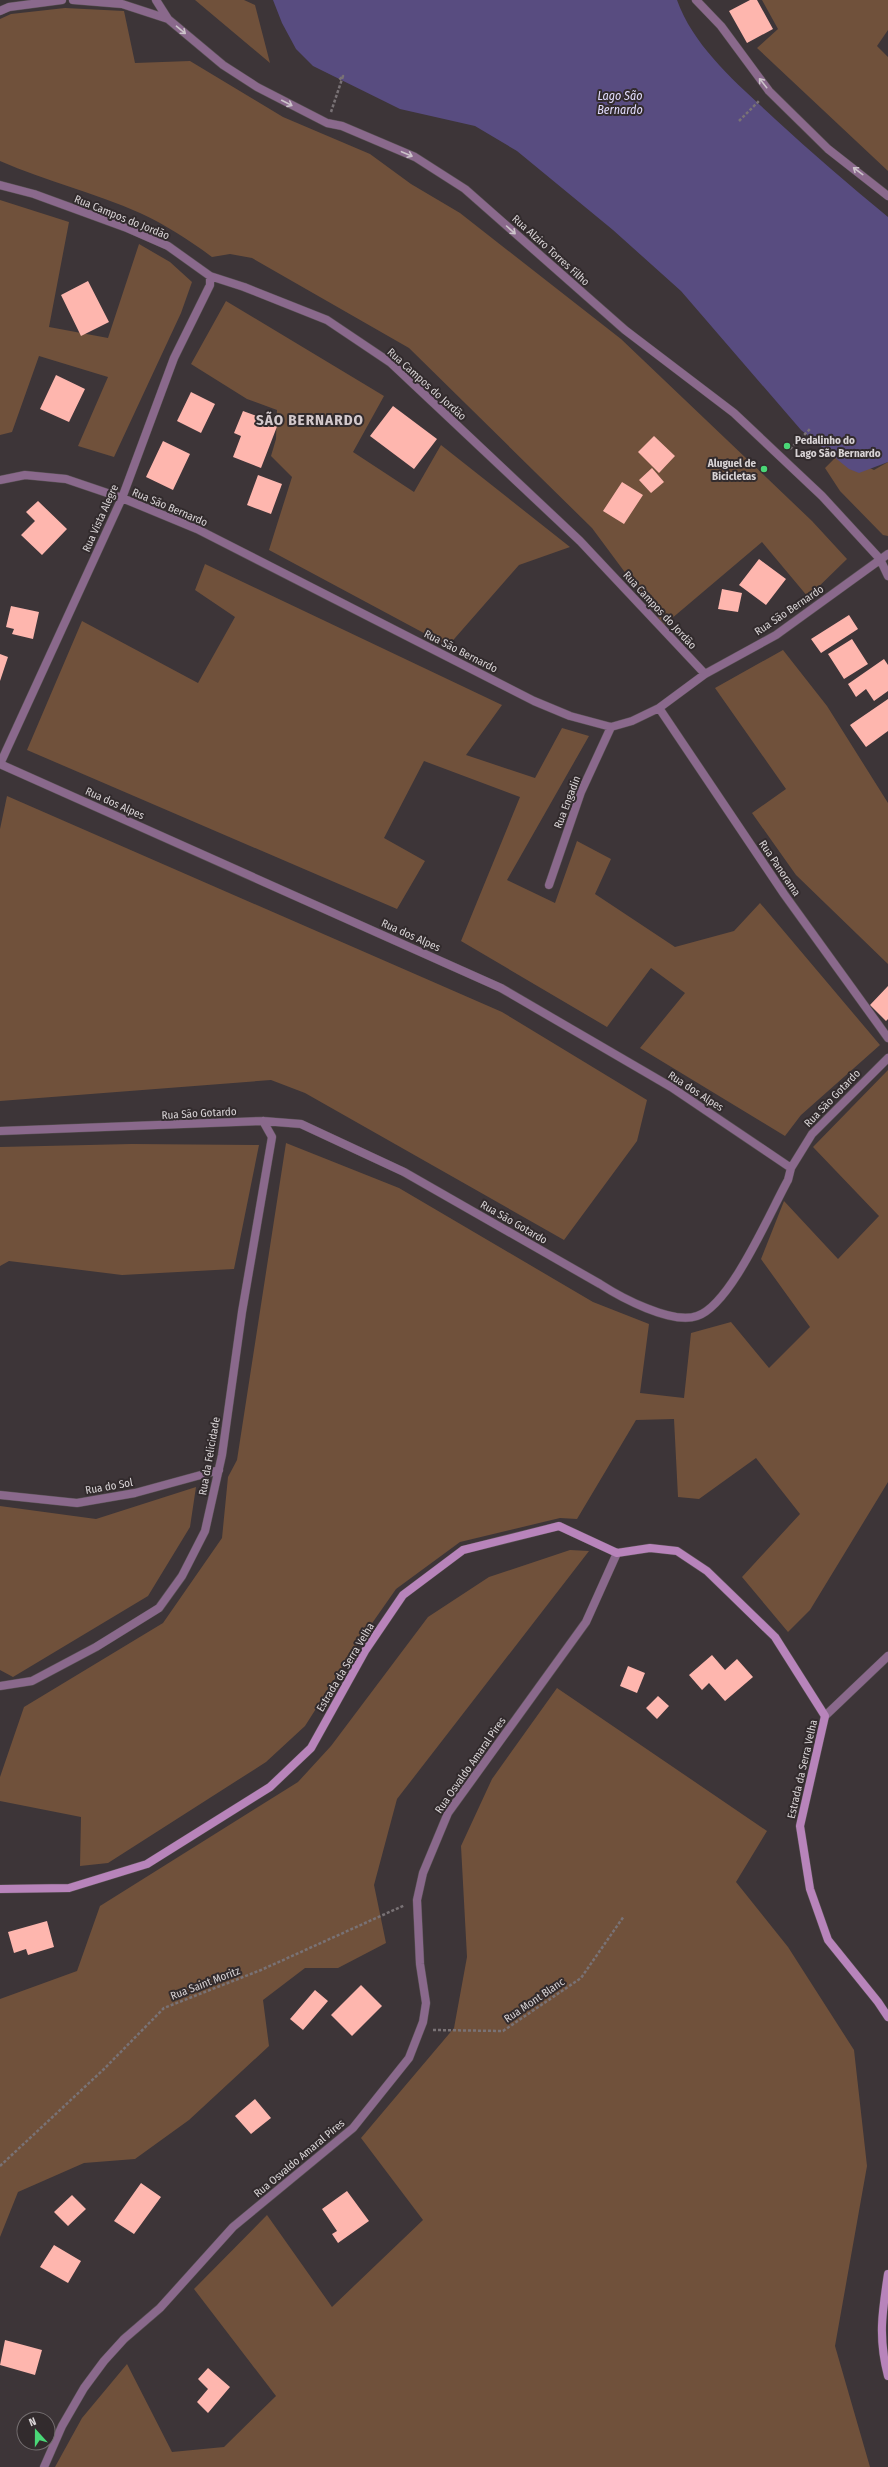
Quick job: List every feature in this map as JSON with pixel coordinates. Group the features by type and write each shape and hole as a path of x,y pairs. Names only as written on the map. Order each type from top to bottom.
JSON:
{"street":[{"path":"0,11 8,7 62,0"},
{"path":"74,0 122,4 168,19"},
{"name":"Rua Alziro Torres Filho","path":"156,0 168,19 223,65 251,84 327,123 342,126 415,158 465,188 625,330 734,413 822,496 880,559 888,576"},
{"path":"696,0 721,26 769,91 828,149 888,196"},
{"name":"Rua Campos do Jordão","path":"0,185 34,194 127,228 168,246 210,276 244,287 327,320 391,363 580,541 705,674"},
{"name":"Rua Vista Alegre","path":"0,764 122,498 174,358 210,285 210,276"},
{"name":"Rua São Bernardo","path":"0,480 25,475 66,479 122,498 196,529 534,701 570,716 611,727 632,722 659,708 705,674 776,635 888,554"},
{"name":"Rua Panorama","path":"659,708 784,894 888,1038"},
{"name":"Rua Engadin","path":"549,885 581,792 611,727"},
{"name":"Rua dos Alpes","path":"0,764 501,988 671,1087 791,1168"},
{"name":"Rua São Gotardo","path":"0,1131 263,1121 301,1124 404,1172 600,1284 619,1297 649,1310 681,1317 696,1317 706,1310 732,1282 788,1180 791,1168 812,1134 888,1058"},
{"name":"Rua da Felicidade","path":"0,1686 32,1681 96,1647 159,1608 182,1576 205,1531 219,1470 242,1312 272,1136 263,1121"},
{"name":"Rua do Sol","path":"0,1495 76,1503 135,1493 219,1470"},
{"name":"Estrada da Serra Velha","path":"0,1889 69,1888 148,1864 270,1787 311,1748 365,1651 403,1595 463,1550 559,1526 617,1553 650,1548 677,1551 707,1571 775,1637 825,1716 800,1826 810,1889 828,1940 878,2002 888,2018"},
{"name":"Rua Osvaldo Amaral Pires","path":"44,2467 62,2426 84,2388 104,2361 124,2339 160,2308 233,2227 353,2128 409,2058 423,2022 426,2003 420,1964 417,1900 423,1872 448,1813 586,1622 617,1553"},
{"path":"825,1716 888,1656"},
{"path":"888,2274 882,2311 881,2350 888,2376"}],"path":[{"path":"327,123 343,76 339,80"},
{"path":"739,121 769,91"},
{"path":"788,451 810,429"},
{"name":"Rua Saint Moritz","path":"0,2166 104,2069 164,2008 261,1970 417,1900"},
{"name":"Rua Mont Blanc","path":"423,2022 428,2030 503,2031 580,1978 624,1916"}],"shaded area":[{"path":"195,0 244,0 255,5 270,63"},
{"path":"762,0 888,0 888,30 877,46 888,57 888,171 757,48 778,29"},
{"path":"65,8 124,11 135,63 190,61 283,117 370,154 411,184 460,213 621,339 812,521 847,559 808,597 762,542 664,625 592,528 409,348 252,258 230,254 212,257 177,233 140,213 106,199 35,175 0,161 0,19 11,14"},
{"path":"0,200 69,222 49,327 108,338 139,244 170,262 192,282 181,313 114,457 78,446 108,377 39,356 12,432 0,435"},
{"path":"226,301 384,396 353,452 414,492 441,445 570,547 519,565 448,646 269,550 292,477 271,456 276,439 277,410 247,399 191,364"},
{"path":"839,454 874,470 888,462 888,536 883,535 840,491 825,468"},
{"path":"205,564 502,705 466,755 535,778 562,728 589,736 507,880 555,903 577,841 611,859 595,894 675,947 734,931 760,903 880,1045 801,1115 785,1136 640,1048 685,993 651,968 607,1027 461,941 520,797 424,761 384,838 425,861 397,909 27,750 82,621 198,683 235,617 195,590"},
{"path":"783,650 827,706 888,803 888,964 796,875 752,813 786,789 715,688"},
{"path":"7,796 502,1012 647,1100 637,1141 564,1240 305,1093 271,1080 0,1101 0,829"},
{"path":"888,1070 888,1482 810,1610 788,1632 742,1577 800,1514 756,1458 699,1499 678,1497 674,1419 636,1420 577,1519 560,1518 460,1542 396,1589 354,1649 305,1726 266,1762 108,1863 80,1866 81,1817 0,1801 0,1777 24,1707 163,1623 222,1538 228,1477 237,1460 286,1143 399,1188 593,1302 649,1324 640,1393 684,1398 691,1333 731,1322 769,1368 810,1327 761,1259 784,1201 838,1259 879,1216 813,1147"},
{"path":"132,1144 259,1145 234,1269 122,1275 9,1261 0,1266 0,1147"},
{"path":"196,1487 190,1527 148,1596 13,1677 0,1670 0,1506 96,1519"},
{"path":"570,1550 589,1551 397,1799 374,1885 386,1943 338,1968 305,1968 263,2000 269,2046 189,2120 135,2159 84,2163 18,2192 0,2237 0,1999 77,1971 100,1906 298,1782 331,1746 428,1617 489,1577"},
{"path":"557,1688 767,1831 736,1882 788,1947 854,2050 867,2166 835,2346 870,2467 55,2467 82,2418 127,2364 172,2452 224,2447 276,2396 194,2289 267,2215 332,2307 423,2220 361,2138 454,2028 467,1957 461,1846 492,1779"}],"water":[{"name":"Lago São Bernardo","path":"273,0 677,0 694,34 719,65 775,119 888,217 888,462 859,473 849,469 801,430 681,291 613,230 517,151 475,126 400,109 313,66 296,49 282,23"}],"building":[{"path":"750,0 757,0 773,29 747,43 729,11"},
{"path":"88,281 109,322 81,336 61,295"},
{"path":"56,375 85,389 69,422 40,409"},
{"path":"191,392 215,404 201,433 177,421"},
{"path":"393,406 437,439 414,469 370,436"},
{"path":"243,411 278,424 261,468 233,457 241,436 234,433"},
{"path":"654,436 675,456 659,473 638,452"},
{"path":"163,441 190,454 173,490 146,477"},
{"path":"652,468 664,482 651,493 639,480"},
{"path":"258,475 282,484 271,514 247,505"},
{"path":"622,482 643,495 624,524 603,511"},
{"path":"38,501 67,529 42,555 21,535 35,521 26,512"},
{"path":"759,559 786,579 766,605 739,585"},
{"path":"722,589 742,593 738,612 718,609"},
{"path":"11,606 39,612 33,639 12,634 14,629 6,627"},
{"path":"849,615 858,629 821,653 811,639"},
{"path":"852,639 868,664 844,679 828,654"},
{"path":"0,654 8,657 0,681"},
{"path":"884,659 888,665 888,691 874,701 866,689 856,697 848,684"},
{"path":"888,699 888,731 866,747 850,725"},
{"path":"888,986 888,1019 886,1021 870,1005"},
{"path":"712,1655 725,1670 737,1659 753,1677 725,1701 709,1683 702,1690 689,1675"},
{"path":"628,1666 645,1673 637,1693 620,1686"},
{"path":"658,1696 669,1706 657,1719 646,1708"},
{"path":"47,1921 54,1947 28,1955 26,1949 14,1953 8,1932"},
{"path":"361,1985 382,2006 352,2036 331,2015"},
{"path":"315,1990 328,2001 303,2030 290,2019"},
{"path":"255,2099 271,2118 251,2134 235,2116"},
{"path":"141,2183 161,2197 134,2234 114,2221"},
{"path":"347,2191 369,2221 338,2243 332,2234 337,2231 322,2209"},
{"path":"72,2195 86,2209 68,2226 54,2212"},
{"path":"54,2245 81,2261 68,2283 40,2267"},
{"path":"5,2340 42,2350 35,2375 0,2365"},
{"path":"208,2368 230,2387 208,2413 197,2402 208,2389 198,2379"}],"place":[{"name":"Pedalinho do Lago São Bernardo","path":"787,446"},
{"name":"Aluguel de Bicicletas","path":"764,469"}],"district":[{"name":"SÃO BERNARDO","path":"310,420"}]}
